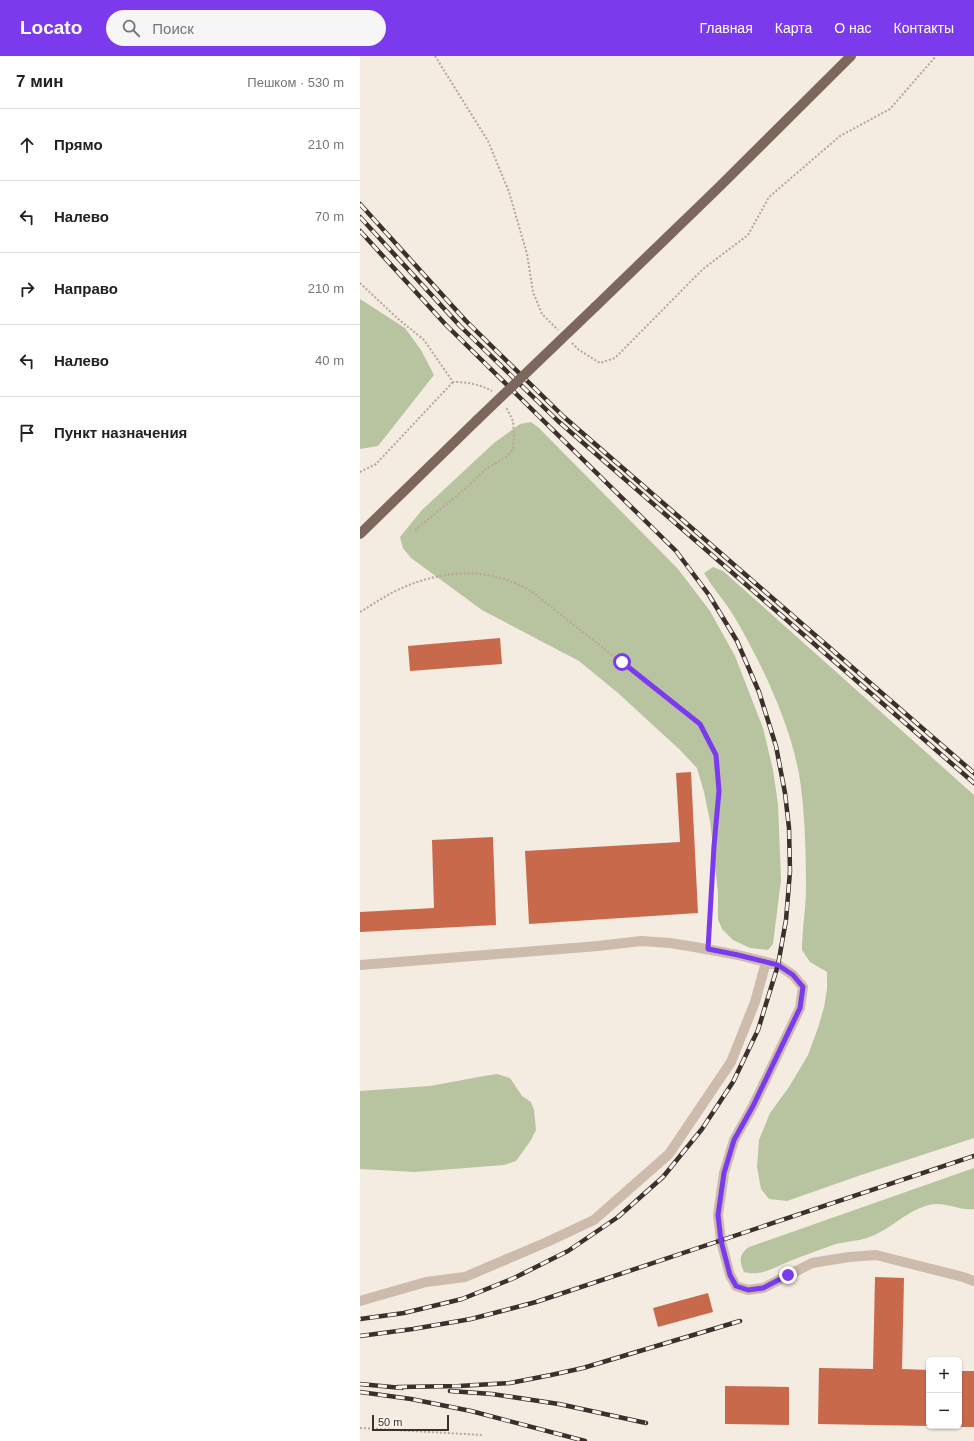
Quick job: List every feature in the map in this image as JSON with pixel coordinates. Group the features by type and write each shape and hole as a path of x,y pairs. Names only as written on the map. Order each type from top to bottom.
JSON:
{"main road":[{"path":"360,534 710,196 851,56"}],"lane":[{"path":"360,965 598,946 641,941 670,943 708,949 778,965 793,975 803,987 800,1008 753,1106 734,1140 724,1173 718,1215 721,1241 730,1275 736,1286 748,1290 763,1288 812,1263 849,1257 876,1255 974,1281"},
{"path":"360,1302 426,1282 465,1277 594,1220 669,1154 731,1062 755,1002 766,962"}],"path":[{"path":"435,56 488,141 509,192 528,254 533,292 542,314 563,335"},
{"path":"568,340 579,350 600,363 615,358 703,269 748,235 769,197 840,136 890,109 936,56"},
{"path":"360,283 397,318 424,340 453,382"},
{"path":"360,472 376,464 453,382 467,382 492,391"},
{"path":"415,530 464,490 486,469 506,457 513,449 513,421 506,407 501,402"},
{"path":"360,612 387,595 411,585 451,574 473,574 511,581 531,591 700,724 716,755 719,791 708,949"},
{"path":"360,1428 482,1435"}],"green space":[{"path":"360,299 405,328 421,350 434,375 378,446 360,449"},
{"path":"531,422 539,428 678,569 710,611 735,656 763,728 773,770 778,804 781,880 773,944 768,950 750,948 733,940 722,929 718,919 718,892 710,821 697,768 679,749 618,693 579,661 482,610 411,558 403,548 400,537 422,510 494,443 520,424"},
{"path":"713,567 723,571 974,795 974,1138 787,1201 769,1199 761,1189 757,1167 759,1140 770,1113 789,1087 808,1055 824,1007 827,989 827,972 810,962 802,950 806,895 805,837 801,787 792,744 776,700 746,637 704,573"},
{"path":"497,1074 510,1078 522,1096 531,1102 534,1110 536,1130 531,1140 516,1161 504,1165 415,1172 360,1169 360,1091 430,1086"},
{"path":"974,1168 974,1209 963,1209 940,1204 921,1207 879,1233 868,1238 836,1244 784,1263 768,1271 757,1273 744,1272 741,1264 741,1258 743,1252 749,1247"}],"building":[{"path":"500,638 502,664 410,671 408,646"},
{"path":"691,772 698,913 529,924 525,851 680,842 676,773"},
{"path":"493,837 496,925 360,932 360,912 434,908 432,840"},
{"path":"875,1277 904,1278 902,1369 926,1370 926,1426 818,1424 819,1368 873,1369"},
{"path":"708,1293 713,1312 658,1327 653,1308"},
{"path":"962,1371 974,1371 974,1427 962,1427"},
{"path":"725,1386 789,1387 789,1425 725,1424"}],"railway":[{"path":"360,204 466,321 564,417 974,773"},
{"path":"360,217 460,326 558,421 974,783"},
{"path":"360,231 446,325 676,551 709,595 737,641 759,692 776,746 785,793 789,828 790,871 786,920 778,965 758,1030 733,1082 702,1129 663,1177 618,1217 568,1251 514,1278 462,1299 404,1313 360,1319"},
{"path":"360,1336 471,1319 536,1302 974,1156"},
{"path":"398,1387 510,1383 583,1368 740,1321"},
{"path":"360,1384 402,1388"},
{"path":"450,1391 492,1394 559,1404 646,1423"},
{"path":"360,1392 411,1399 471,1411 585,1441"}],"route":[{"path":"622,662 700,724 716,755 719,791 708,949 778,965 793,975 803,987 800,1008 753,1106 734,1140 724,1173 718,1215 721,1241 730,1275 736,1286 748,1290 763,1288 788,1275"}]}
